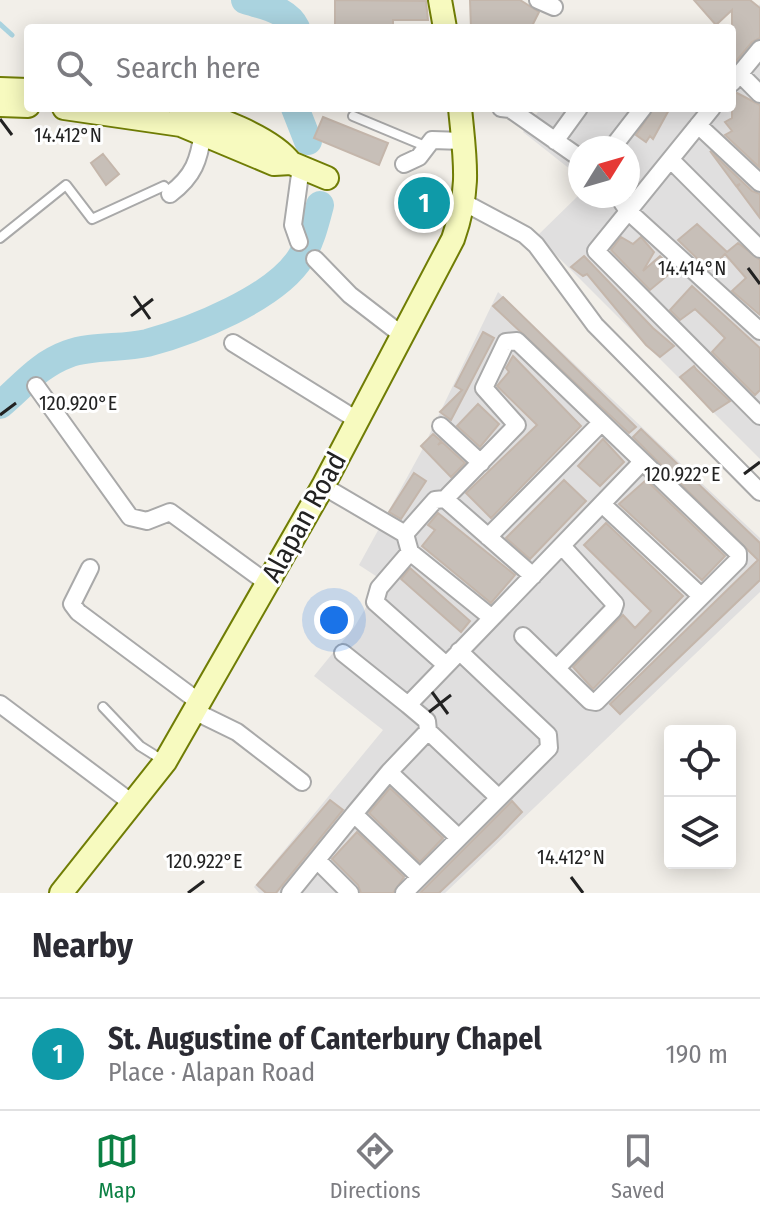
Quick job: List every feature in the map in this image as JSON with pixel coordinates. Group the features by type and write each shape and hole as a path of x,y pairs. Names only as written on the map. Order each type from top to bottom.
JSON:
{"street":[{"path":"440,0 444,24"},
{"path":"538,0 554,7"},
{"path":"760,49 736,79 760,94"},
{"path":"0,89 24,90"},
{"path":"0,105 24,106"},
{"path":"103,112 132,115 203,132 274,164 296,165 327,178"},
{"path":"194,112 281,150 296,165 293,225 299,242"},
{"name":"Alapan Road","path":"61,893 165,762 323,486 453,239 473,207 460,112"},
{"path":"514,112 568,150"},
{"path":"555,141 576,112"},
{"path":"621,136 640,112"},
{"path":"709,112 596,251 758,411"},
{"path":"698,125 760,183"},
{"path":"170,194 184,184 196,166 203,132"},
{"path":"404,164 419,157 432,140 463,141"},
{"path":"672,161 760,249"},
{"path":"473,207 536,245 595,325 760,492"},
{"path":"626,208 760,331"},
{"path":"315,259 350,295 402,335"},
{"path":"405,534 435,500 445,499 517,425 515,418 484,388 506,342 511,340 517,341 738,553 738,560 596,702 590,701 523,636"},
{"path":"233,343 357,420"},
{"path":"36,386 130,517 147,521 170,512 267,583"},
{"path":"488,537 601,423"},
{"path":"441,426 481,463"},
{"path":"408,705 642,462"},
{"path":"323,486 405,534 410,552 492,618"},
{"path":"445,499 533,576"},
{"path":"602,504 701,596"},
{"path":"557,668 613,610 615,604 562,546"},
{"path":"410,552 379,588 375,602 446,665"},
{"path":"90,568 72,604 78,612 197,706 302,782"},
{"path":"404,893 549,748 548,735 459,651"},
{"path":"343,653 427,721 428,731 498,797"},
{"path":"0,704 132,803"},
{"path":"290,893 389,772 428,731"},
{"path":"389,772 458,837"},
{"path":"354,814 420,877"},
{"path":"317,860 350,893"}],"lane":[{"path":"353,116 425,146"},
{"path":"0,238 66,185 92,219 164,186 170,194"},
{"path":"103,707 140,746 165,762"}],"shaded area":[{"path":"760,4 760,459 537,236 568,206 640,208 640,136 568,136 568,168 523,132 538,112 736,112 736,35"},
{"path":"498,292 760,538 760,592 445,893 259,893 254,887 383,730 314,676 355,626 382,580 359,565 421,452"}],"building":[{"path":"335,0 426,1 428,20 393,20 393,24 335,24"},
{"path":"470,0 520,0 539,12 533,24 471,24"},
{"path":"694,0 750,0 760,8 760,38 752,42 736,61 736,24 732,24 732,10 715,24"},
{"path":"736,93 760,105 759,167 725,135 732,131 725,122 732,118 732,112 736,112"},
{"path":"651,112 668,112 653,139 650,136 646,142 637,136"},
{"path":"323,117 388,143 379,165 314,138"},
{"path":"710,151 752,191 760,194 760,218 737,187 740,184 736,186"},
{"path":"103,154 119,174 106,185 91,163"},
{"path":"415,181 447,197 441,209 446,212 437,229 400,211"},
{"path":"697,224 727,252 738,243 760,260 760,315 732,291 746,278 725,254 709,270 678,240"},
{"path":"621,237 633,244 641,237 654,252 643,271 660,256 674,270 650,290 611,250"},
{"path":"584,256 674,346 660,357 646,345 587,274 583,276 571,267"},
{"path":"692,286 760,348 760,390 755,395 712,352 725,338 715,328 695,309 680,320 670,310"},
{"path":"503,297 636,427 629,433 493,306"},
{"path":"483,332 494,338 451,420 440,412 462,390 455,386"},
{"path":"513,356 581,426 491,518 466,493 537,425 497,386 509,372 506,368"},
{"path":"694,366 730,401 713,412 680,377"},
{"path":"478,404 499,424 480,447 457,426"},
{"path":"641,429 760,543 760,580 620,714 610,704 758,560 633,437"},
{"path":"433,434 441,441 438,445 442,442 465,463 451,477 421,446"},
{"path":"603,439 624,462 600,486 578,466"},
{"path":"414,473 426,481 401,519 389,512"},
{"path":"564,480 586,501 530,559 506,538"},
{"path":"646,480 725,556 702,580 619,504"},
{"path":"438,513 515,575 491,603 422,546 435,530 428,525"},
{"path":"606,523 683,596 593,689 573,667 623,615 635,628 651,611 584,545"},
{"path":"410,568 470,621 461,632 401,579"},
{"path":"390,788 443,838 420,862 369,813"},
{"path":"330,800 343,810 276,893 266,893 257,885"},
{"path":"512,801 522,812 498,837 439,893 420,893"},
{"path":"357,832 404,877 393,893 361,893 358,885 332,859"}],"waterway":[{"path":"245,0 281,12 293,24"},
{"path":"0,24 12,35"},
{"path":"297,112 308,141"},
{"path":"0,405 39,370 68,354 166,338 253,299 273,286 301,257 320,205"}],"place":[{"name":"St. Augustine of Canterbury Chapel","path":"424,203"}]}
